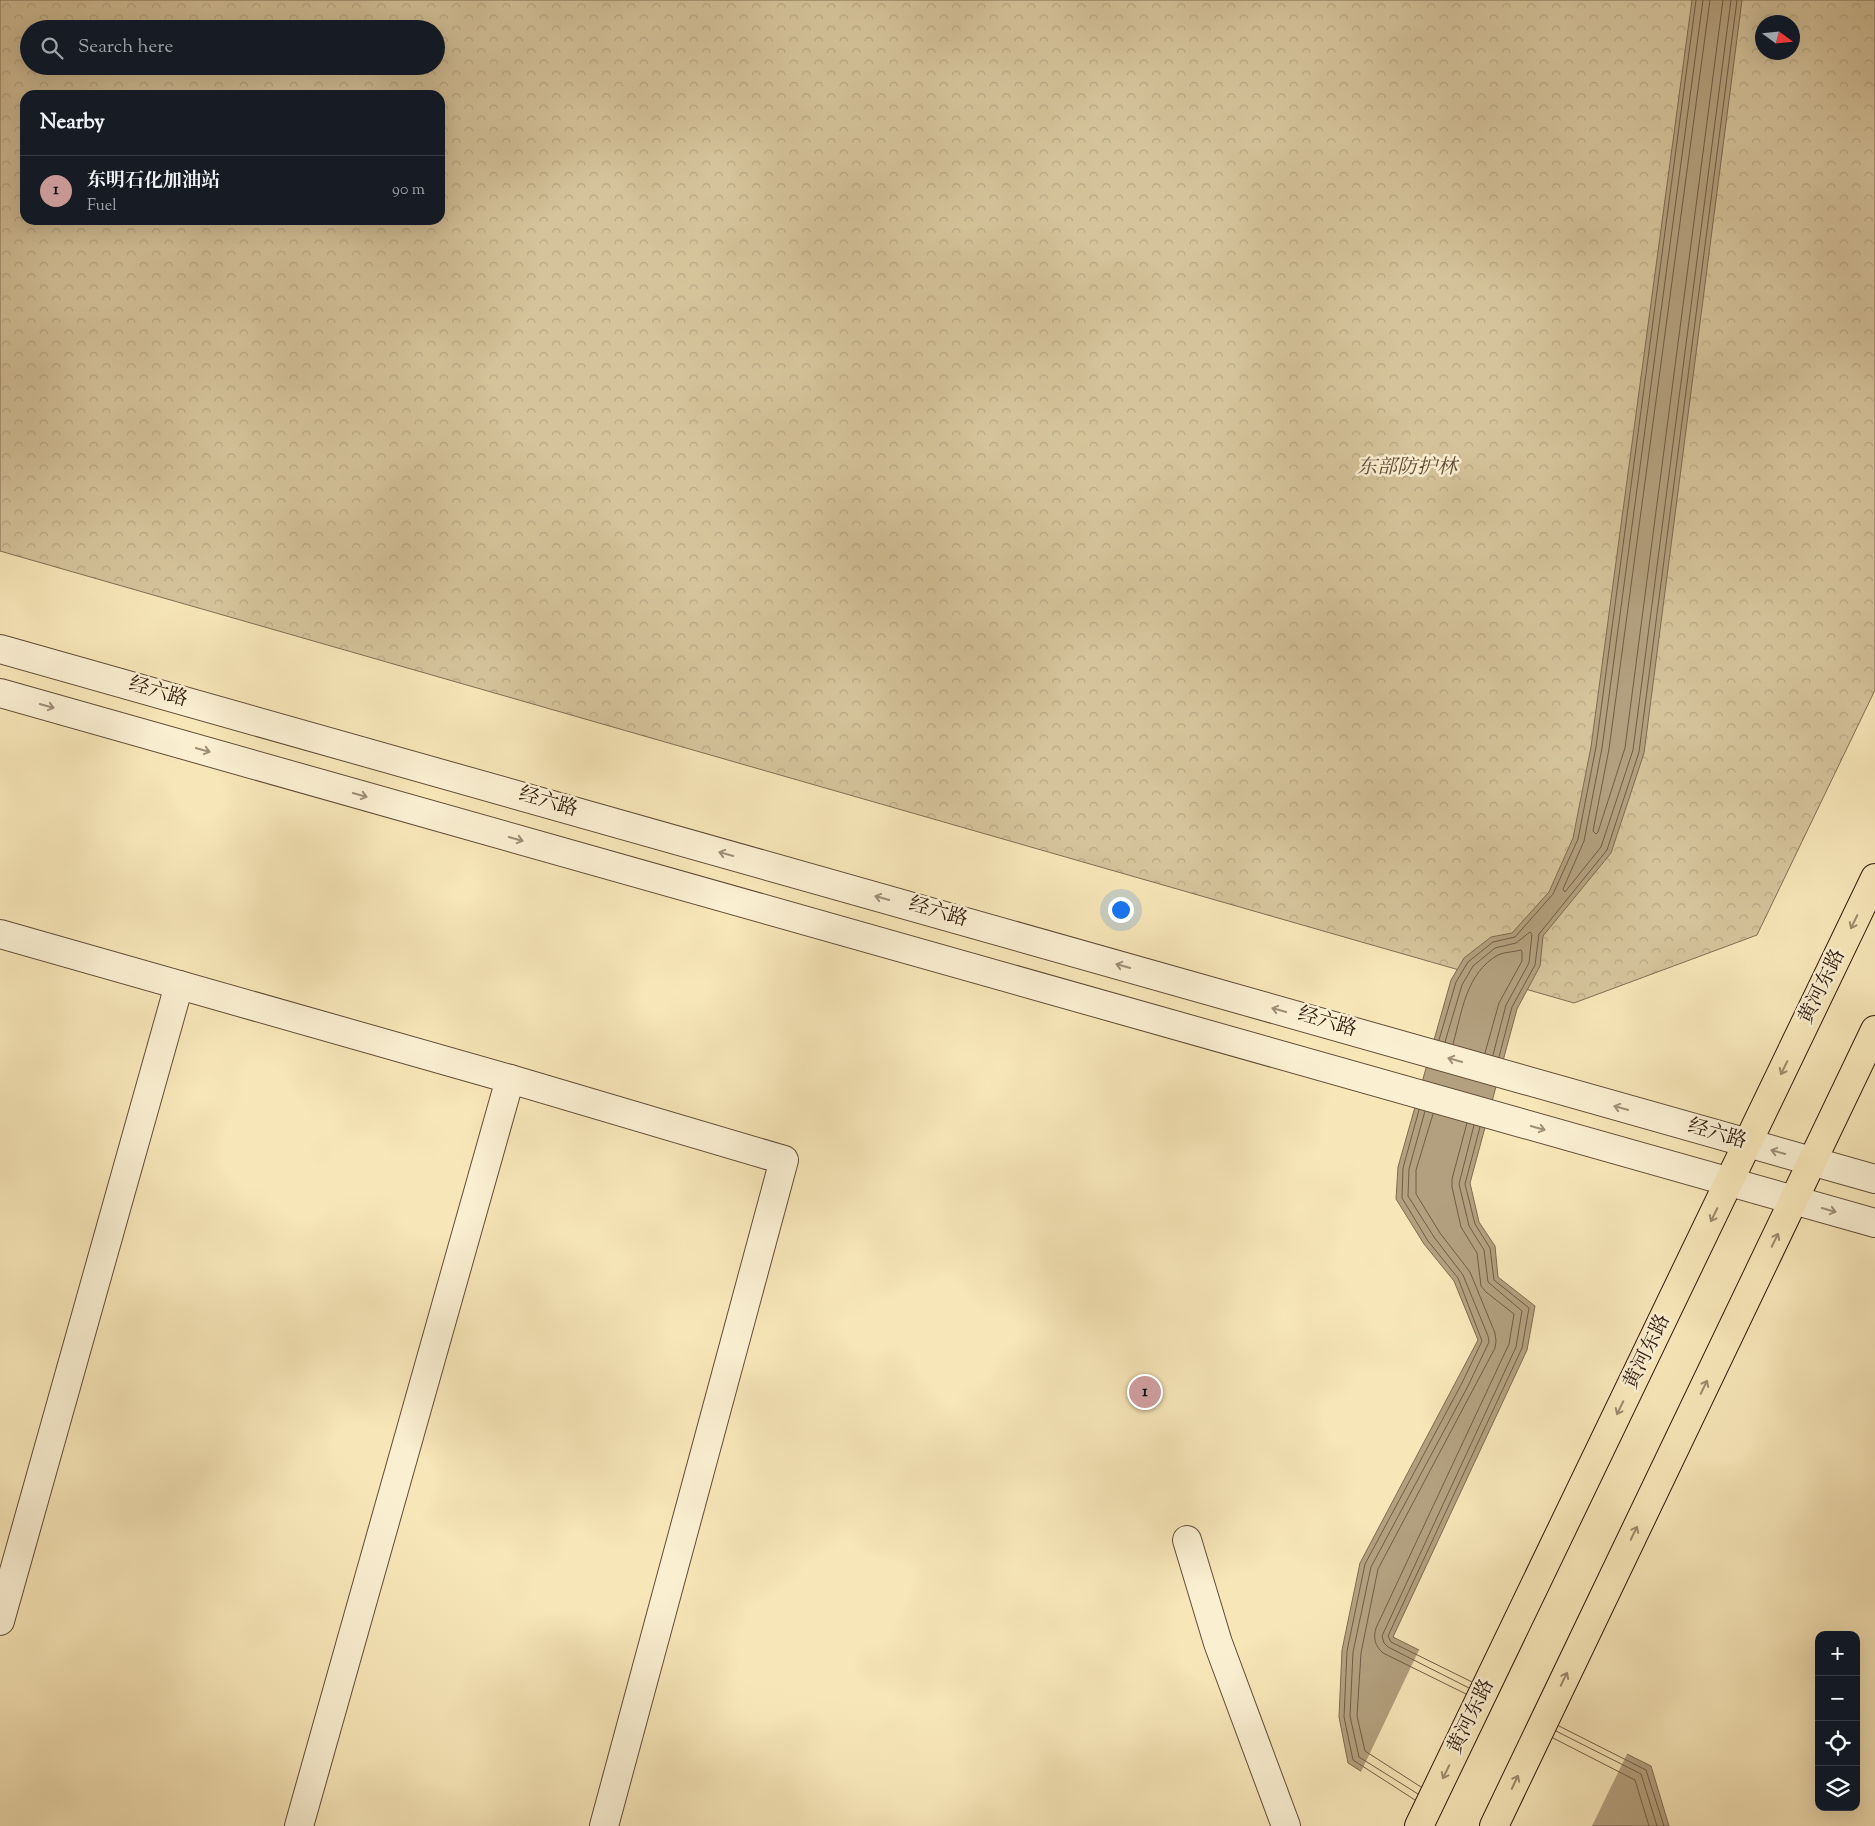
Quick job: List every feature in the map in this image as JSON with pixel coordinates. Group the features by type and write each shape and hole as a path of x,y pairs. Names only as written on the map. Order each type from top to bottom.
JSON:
{"main road":[{"name":"黄河东路","path":"1419,1826 1875,878"},
{"path":"1494,1826 1875,1030"}],"street":[{"name":"经六路","path":"0,649 1875,1179"},
{"name":"经六路","path":"0,693 1875,1223"},
{"path":"0,934 510,1079 784,1160 604,1826"},
{"path":"0,1621 180,985"},
{"path":"299,1826 510,1079"},
{"path":"1187,1540 1218,1644 1286,1826"}],"green space":[{"name":"东部防护林","path":"0,0 1875,0 1875,690 1757,935 1574,1003 0,551"}],"water":[{"path":"1692,0 1742,0 1644,753 1611,853 1543,936 1540,966 1517,1009 1470,1183 1479,1222 1495,1246 1498,1277 1535,1306 1527,1350 1393,1637 1651,1766 1669,1826 1447,1826 1348,1763 1339,1717 1342,1650 1360,1563 1478,1340 1454,1281 1424,1244 1396,1199 1398,1167 1451,980 1464,958 1491,937 1512,933 1549,892 1573,838 1591,747"}],"pier":[{"path":"1420,1648 1628,1752 1592,1826 1442,1826 1360,1774"}],"place":[{"name":"东明石化加油站","path":"1145,1392"}]}
